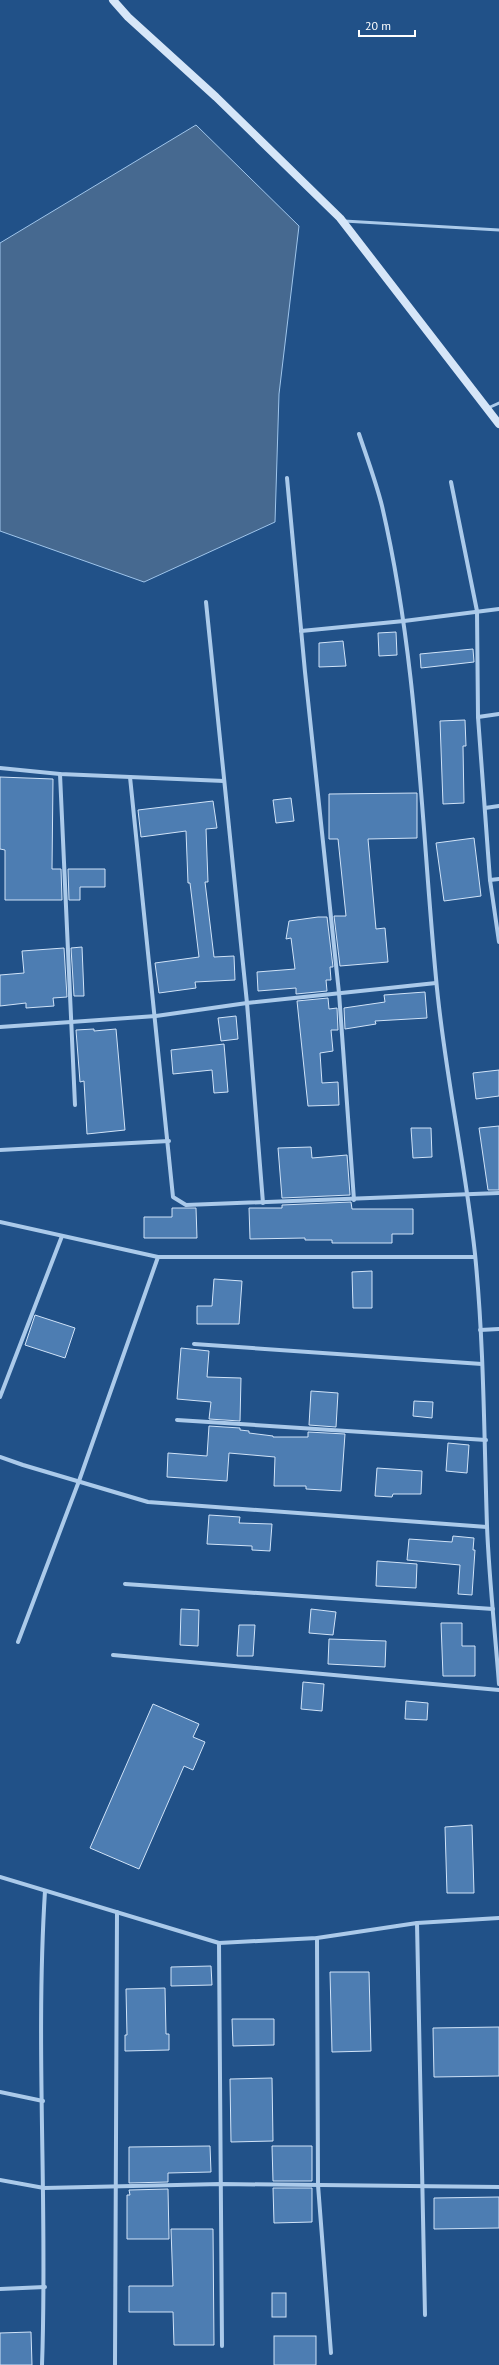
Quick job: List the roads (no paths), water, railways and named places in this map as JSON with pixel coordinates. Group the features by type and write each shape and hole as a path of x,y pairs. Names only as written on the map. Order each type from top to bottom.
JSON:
{"street":[{"path":"113,0 128,17 216,97 342,221 499,424"},
{"path":"359,434 381,504 404,621 422,797 424,848 436,983 468,1195 475,1257 486,1440 487,1527 499,1684"},
{"path":"287,478 301,631 339,992 354,1200"},
{"path":"451,482 477,611 478,717 490,880 499,942"},
{"path":"206,602 247,1003 264,1203"},
{"path":"301,631 404,621 499,609"},
{"path":"478,717 499,714"},
{"path":"0,768 60,774 224,781"},
{"path":"60,774 75,1105"},
{"path":"130,777 169,1141 173,1197 178,1202 186,1205 354,1200 499,1193"},
{"path":"485,808 499,806"},
{"path":"490,880 499,879"},
{"path":"0,1027 156,1016 339,992 436,983"},
{"path":"0,1150 169,1141"},
{"path":"0,1222 158,1257 475,1257"},
{"path":"0,1397 62,1236"},
{"path":"18,1642 79,1482 158,1257"},
{"path":"480,1330 499,1329"},
{"path":"194,1344 482,1364"},
{"path":"177,1420 486,1440"},
{"path":"0,1456 79,1482 148,1502 487,1527"},
{"path":"126,1584 493,1609"},
{"path":"113,1655 499,1690"},
{"path":"0,1877 219,1943 317,1938 417,1923 499,1918"},
{"path":"42,2365 45,2287 41,1950 45,1891"},
{"path":"115,2365 117,1912"},
{"path":"417,1923 425,2315"},
{"path":"317,1938 318,2185 331,2353"},
{"path":"219,1943 222,2346"},
{"path":"0,2092 43,2101"},
{"path":"0,2180 44,2188 116,2188 221,2184 499,2187"},
{"path":"0,2289 45,2287"}],"lane":[{"path":"342,221 499,230"},
{"path":"488,408 499,403"}],"water":[{"path":"196,125 299,226 279,394 275,522 144,582 0,531 0,243"}]}
